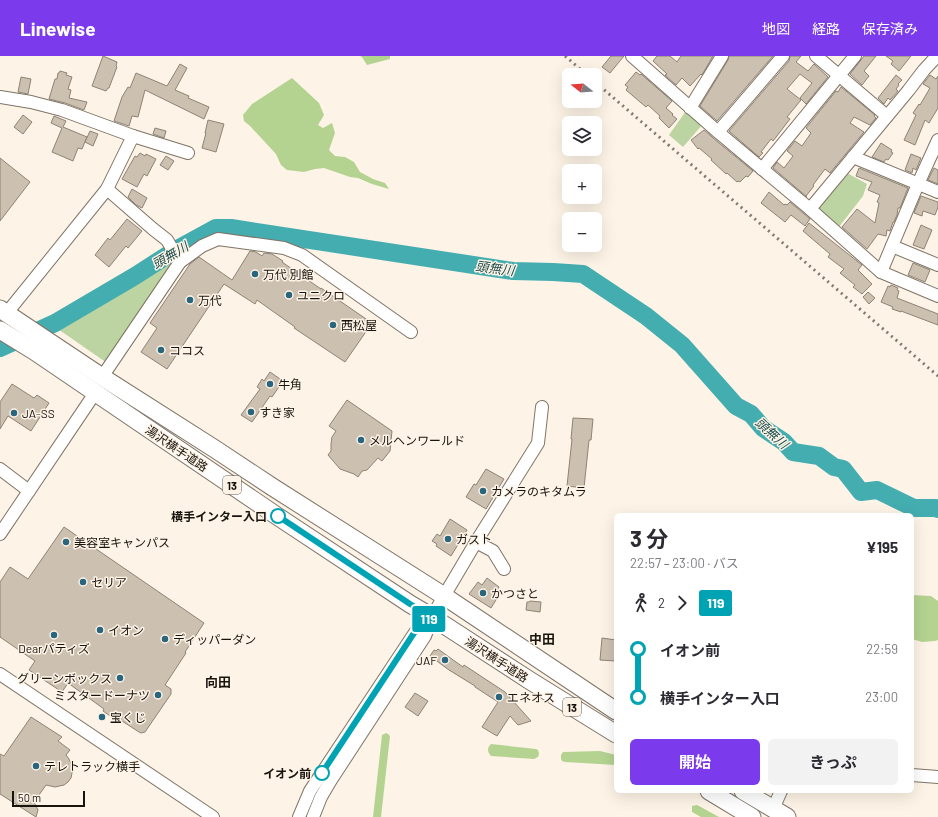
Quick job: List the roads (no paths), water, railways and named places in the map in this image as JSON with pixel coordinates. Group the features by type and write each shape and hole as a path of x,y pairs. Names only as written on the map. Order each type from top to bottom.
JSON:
{"highway":[{"name":"湯沢横手道路","path":"3,312 444,596 614,710"},
{"name":"湯沢横手道路","path":"0,330 34,351 410,604 614,733"},
{"path":"712,793 752,817"},
{"path":"746,793 780,813"}],"street":[{"path":"632,56 690,108 810,209 881,272 938,296"},
{"path":"690,108 722,56"},
{"path":"718,132 783,56"},
{"path":"816,56 887,116"},
{"path":"762,169 855,56"},
{"path":"810,209 937,56"},
{"path":"0,97 31,102 62,110 133,136 188,153"},
{"path":"3,312 107,189 133,136"},
{"path":"881,272 938,140"},
{"path":"853,157 938,192"},
{"path":"107,189 153,230 167,240 179,259"},
{"path":"102,377 179,259 218,239 284,248 302,255 411,332"},
{"path":"892,246 938,265"},
{"path":"0,534 95,393"},
{"path":"313,817 321,797 331,780 425,636 432,617 444,596 538,442 542,407"},
{"path":"0,470 29,491"},
{"path":"476,542 493,551 504,569"},
{"path":"299,817 310,791 416,630 432,617"},
{"path":"0,674 213,817"},
{"path":"914,775 938,777"},
{"path":"780,813 781,793"}],"waterway":[{"name":"頭無川","path":"0,348 55,323 135,276 174,251 216,228 231,228 513,271 583,274 646,316 682,345 736,406 751,414 763,428 784,442 793,452 819,456 834,467 843,469 861,492 877,490 914,508 938,509"}],"railway":[{"path":"565,56 579,68"},
{"path":"602,88 938,376"}],"place":[{"name":"万代 別館","path":"255,274"},
{"name":"ユニクロ","path":"289,295"},
{"name":"万代","path":"190,300"},
{"name":"西松屋","path":"333,325"},
{"name":"ココス","path":"161,350"},
{"name":"牛角","path":"270,384"},
{"name":"すき家","path":"251,412"},
{"name":"JA-SS","path":"14,413"},
{"name":"メルヘンワールド","path":"361,440"},
{"name":"カメラのキタムラ","path":"483,491"},
{"name":"横手インター入口","path":"278,516"},
{"name":"ガスト","path":"448,539"},
{"name":"美容室キャンパス","path":"66,542"},
{"name":"セリア","path":"83,582"},
{"name":"かつさと","path":"483,593"},
{"name":"イオン","path":"100,630"},
{"name":"Dearパティズ","path":"54,635"},
{"name":"ディッパーダン","path":"165,639"},
{"name":"JAF","path":"445,660"},
{"name":"グリーンボックス","path":"120,678"},
{"name":"ミスタードーナツ","path":"158,695"},
{"name":"エネオス","path":"499,697"},
{"name":"宝くじ","path":"102,717"},
{"name":"テレトラック横手","path":"36,766"},
{"name":"イオン前","path":"322,773"}],"district":[{"name":"中田","path":"542,639"},
{"name":"向田","path":"218,682"}]}
